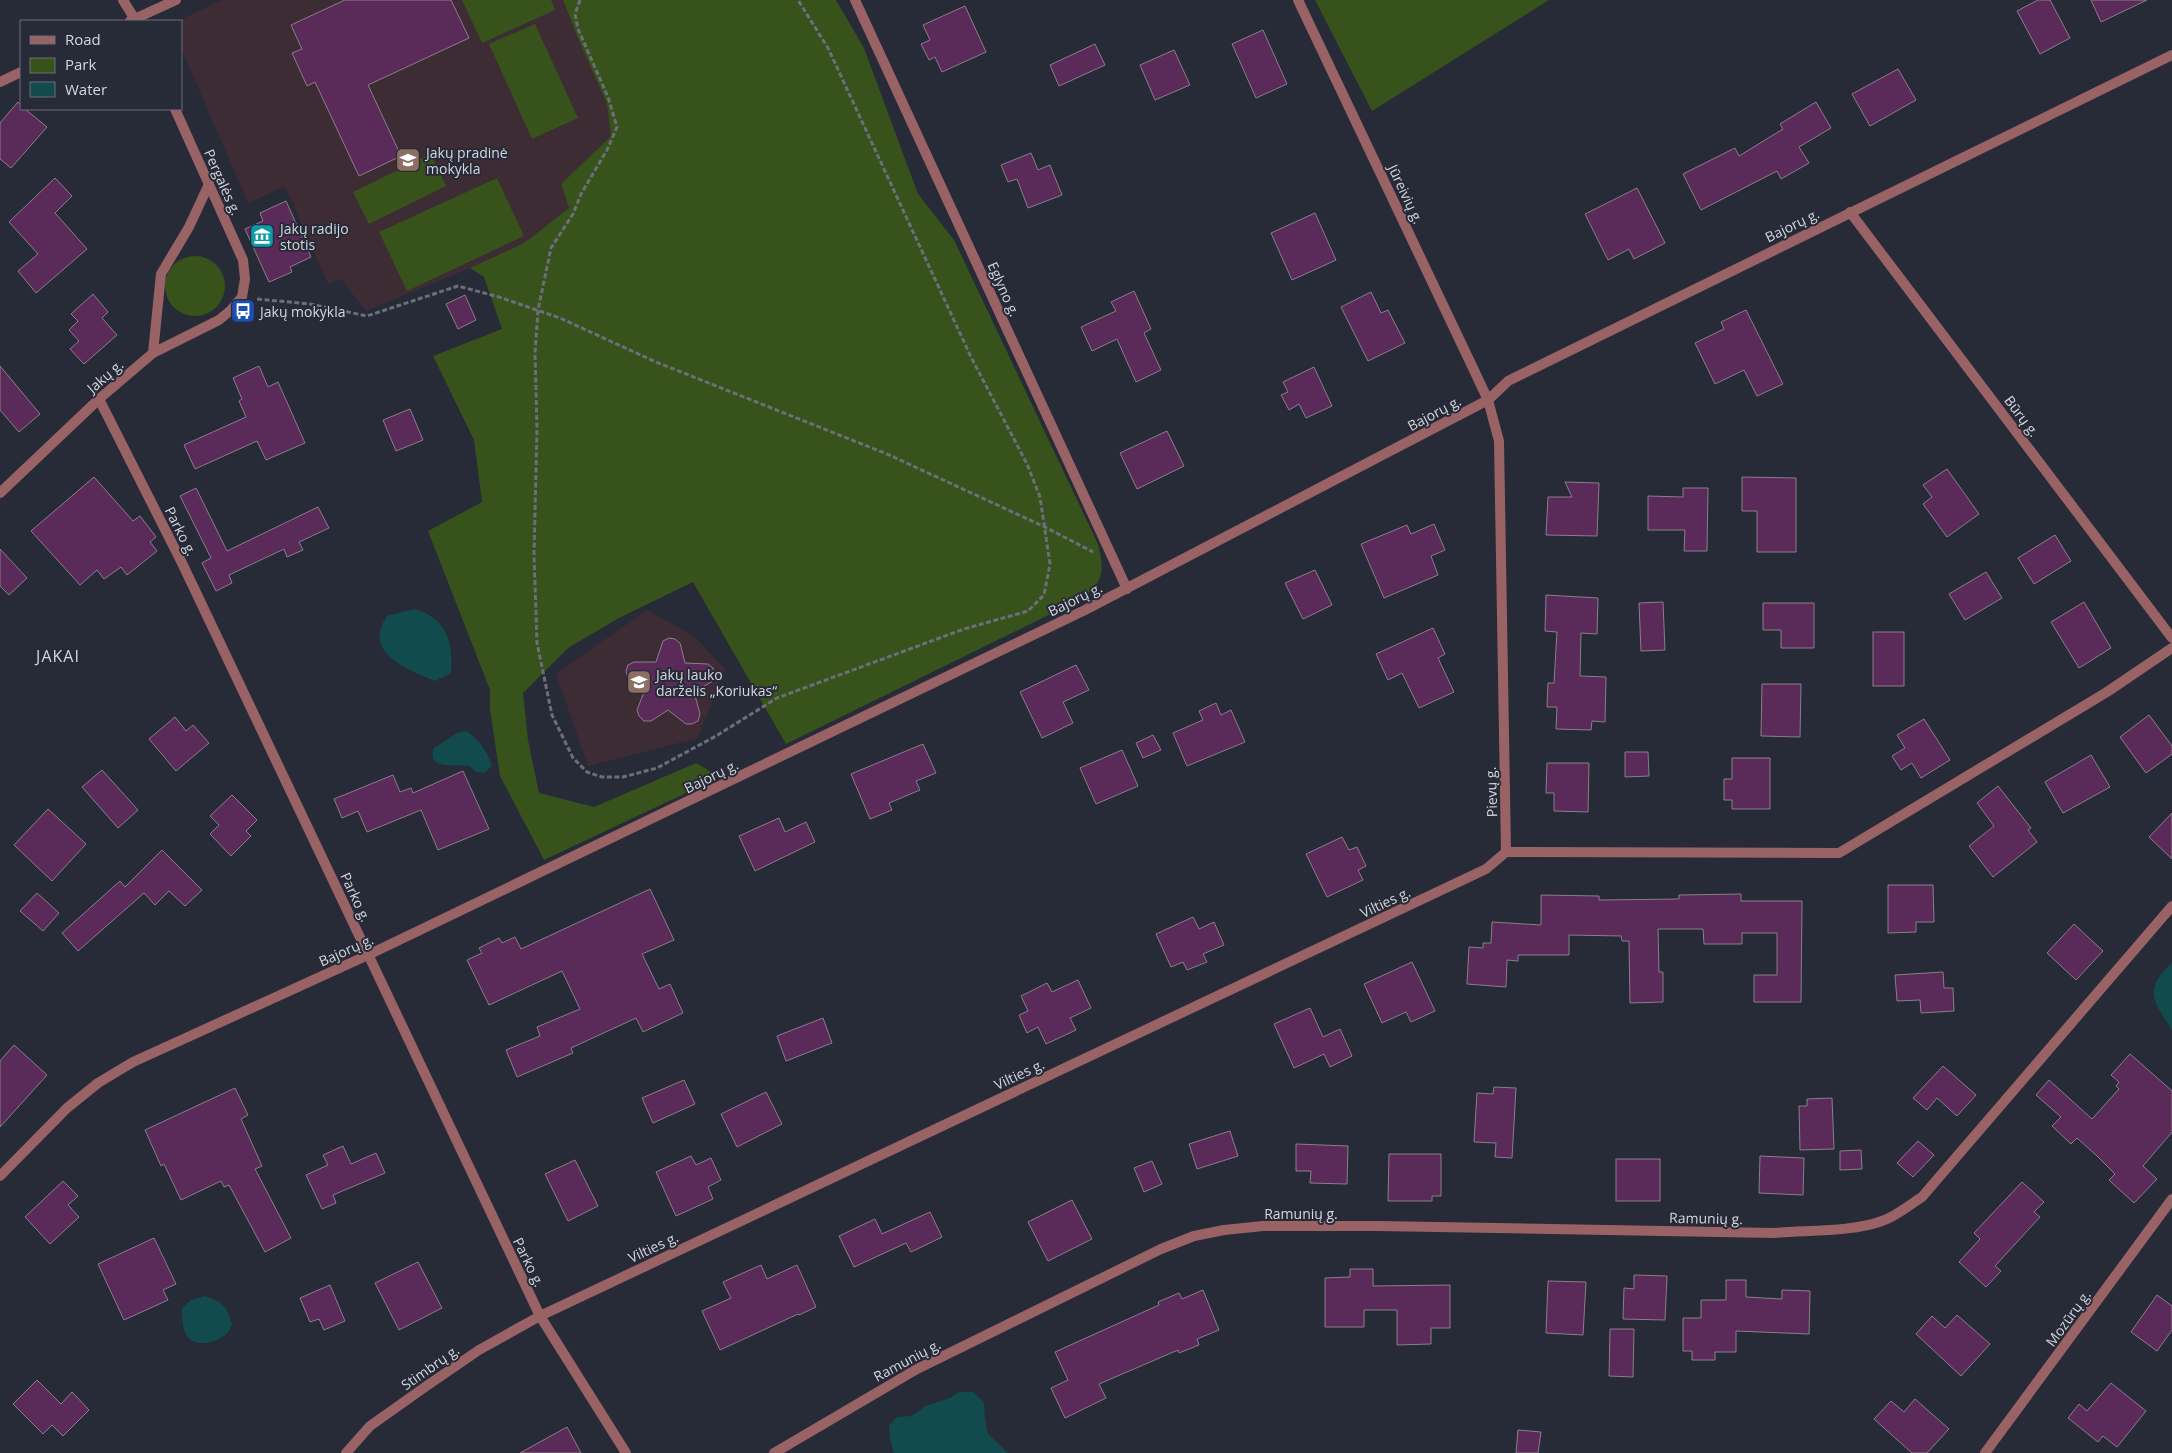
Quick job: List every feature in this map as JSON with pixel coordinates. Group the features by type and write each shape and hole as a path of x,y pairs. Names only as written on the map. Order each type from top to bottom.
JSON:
{"street":[{"path":"123,0 133,20"},
{"path":"136,20 176,0"},
{"name":"Eglyno g.","path":"855,0 1127,589"},
{"name":"Jūreivių g.","path":"1298,0 1488,400"},
{"name":"Bajorų g.","path":"0,1176 66,1108 98,1083 126,1066 173,1042 368,955 1127,589 1488,400 1508,381 2172,55"},
{"path":"0,82 20,72"},
{"name":"Pergalės g.","path":"175,110 243,260 245,279 242,297"},
{"path":"153,353 161,274 189,227 209,184"},
{"name":"Būrų g.","path":"1850,212 2172,638"},
{"name":"Jakų g.","path":"0,493 99,399 153,353 219,320 242,297"},
{"name":"Parko g.","path":"99,399 182,563 540,1316 626,1453"},
{"name":"Pievų g.","path":"1488,400 1499,441 1506,852"},
{"path":"1506,852 1839,853 2106,692 2172,648"},
{"name":"Vilties g.","path":"540,1316 1486,869 1506,852"},
{"name":"Ramunių g.","path":"774,1453 925,1365 1161,1249 1194,1236 1224,1230 1263,1226 1378,1226 1774,1233 1837,1229 1882,1221 1900,1212 1922,1197 2172,906"},
{"name":"Mozūrų g.","path":"1985,1453 2172,1198"},
{"name":"Stimbrų g.","path":"346,1453 370,1426 425,1387 478,1350 540,1316"}],"path":[{"path":"580,0 575,14 578,29 608,97 618,127 581,194 573,214 551,248 538,310 535,353 537,430 534,554 537,643 552,715 573,758 586,772 602,777 623,777 658,768 716,736 777,698 964,629 1028,611 1044,595 1050,564 1040,497 1027,464 972,357 828,48 798,0"},
{"path":"242,297 310,304 367,316 458,286 499,297 538,310 656,362 887,454 1045,527 1113,562"}],"shaded area":[{"name":"Jakų pradinė mokykla","path":"222,0 563,0 607,104 611,136 561,184 569,208 524,243 470,268 366,311 341,279 328,284 285,186 248,203 182,50 182,19"},
{"name":"Jakų lauko darželis „Koriukas“","path":"647,610 695,637 725,669 698,738 588,766 556,674"}],"green space":[{"path":"462,0 551,0 555,10 482,43"},
{"path":"563,0 836,0 864,48 918,194 954,240 1098,544 1102,570 1094,588 1079,600 786,744 693,582 619,618 568,648 523,693 528,740 539,793 594,807 696,763 720,777 544,860 500,776 490,709 490,690 428,531 482,502 474,440 433,356 502,329 484,277 470,268 524,243 569,208 561,184 611,136 607,104"},
{"path":"1315,0 1549,0 1372,111"},
{"path":"535,24 578,118 532,139 489,44"},
{"path":"431,154 446,186 369,224 353,192"},
{"path":"497,178 524,236 407,291 379,232"},
{"path":"189,256 201,256 212,261 220,269 225,280 223,298 212,311 201,316 189,316 178,311 170,303 165,292 165,280 170,269 178,261"}],"water":[{"path":"414,609 434,618 446,633 449,642 452,662 451,673 435,681 412,671 391,658 384,650 380,640 381,629 387,616"},
{"path":"466,731 479,742 490,761 492,766 484,773 476,772 469,766 444,765 434,760 434,748 457,733"},
{"path":"2172,963 2172,1030 2156,1003 2154,988 2157,980"},
{"path":"205,1296 223,1305 228,1312 232,1324 228,1332 217,1340 200,1343 191,1340 185,1333 182,1308 191,1300"},
{"path":"959,1392 973,1392 984,1402 988,1434 1008,1453 894,1453 890,1440 889,1425 897,1417 911,1416 926,1406 950,1398"}],"building":[{"path":"345,0 451,0 469,38 368,85 401,156 359,176 315,82 307,86 292,53 302,49 291,25"},
{"path":"2038,0 2050,0 2070,38 2040,54 2017,11"},
{"path":"2091,0 2147,0 2101,22"},
{"path":"965,6 986,52 942,72 935,57 929,60 921,44 930,40 923,25"},
{"path":"1263,30 1287,84 1256,98 1232,44"},
{"path":"1095,44 1105,65 1059,86 1050,65"},
{"path":"1174,50 1190,85 1155,100 1140,65"},
{"path":"1898,69 1916,100 1870,126 1852,94"},
{"path":"18,102 20,110 26,110 47,127 11,168 0,159 0,123"},
{"path":"1816,102 1831,128 1799,147 1809,163 1781,179 1777,171 1701,210 1683,174 1735,148 1739,156 1783,129 1780,124"},
{"path":"1031,153 1038,170 1050,165 1062,195 1028,208 1017,179 1008,182 1001,165"},
{"path":"55,178 72,196 55,213 87,249 36,293 18,271 38,254 9,222"},
{"path":"1637,188 1665,243 1634,259 1629,249 1608,260 1585,214"},
{"path":"286,201 311,257 290,267 292,272 269,282 245,229 263,221 260,213"},
{"path":"1315,213 1336,260 1292,280 1271,233"},
{"path":"1134,291 1151,329 1144,333 1161,370 1136,382 1117,339 1092,351 1081,327 1116,311 1111,302"},
{"path":"1371,292 1381,313 1388,310 1405,343 1368,361 1341,307"},
{"path":"93,294 108,312 102,318 117,335 84,364 70,349 79,341 69,330 78,321 71,314"},
{"path":"465,295 476,320 458,329 446,304"},
{"path":"1746,310 1783,384 1757,396 1744,370 1715,384 1695,343 1724,329 1721,322"},
{"path":"0,366 40,414 19,432 0,410"},
{"path":"259,366 268,387 278,382 305,443 266,460 257,441 195,469 184,445 246,417 239,401 242,399 233,378"},
{"path":"1314,367 1332,406 1306,418 1299,404 1289,410 1281,395 1288,392 1283,382"},
{"path":"410,409 423,440 396,451 383,420"},
{"path":"1167,431 1184,466 1137,489 1120,453"},
{"path":"1947,469 1979,514 1947,537 1923,504 1932,497 1923,485"},
{"path":"94,477 133,521 140,516 156,537 150,542 157,551 127,575 121,567 104,579 97,570 80,585 31,531"},
{"path":"1742,477 1796,478 1796,552 1757,552 1757,511 1742,511"},
{"path":"1565,482 1599,483 1597,536 1546,535 1548,497 1572,497"},
{"path":"196,488 227,551 318,507 329,528 299,542 303,550 287,557 284,549 229,575 232,583 216,591 202,563 211,558 180,496"},
{"path":"1683,488 1708,488 1707,551 1684,551 1685,530 1648,530 1648,496 1683,497"},
{"path":"1434,524 1445,550 1431,556 1438,575 1384,598 1361,544 1407,525 1411,534"},
{"path":"2055,535 2071,561 2034,584 2018,558"},
{"path":"0,549 27,578 9,595 0,586"},
{"path":"1315,570 1332,605 1303,619 1285,583"},
{"path":"1986,572 2002,598 1965,620 1949,594"},
{"path":"1546,595 1598,598 1597,634 1581,633 1580,676 1606,677 1605,722 1592,721 1591,730 1556,729 1557,707 1547,707 1548,683 1554,683 1557,632 1545,631"},
{"path":"1663,602 1665,650 1641,651 1639,603"},
{"path":"2084,602 2111,648 2079,668 2051,622"},
{"path":"1763,603 1814,603 1814,648 1781,648 1781,630 1763,630"},
{"path":"1433,628 1445,654 1438,658 1454,692 1419,708 1402,673 1388,680 1376,654"},
{"path":"1873,632 1904,632 1904,686 1873,686"},
{"path":"669,638 675,639 680,643 685,663 708,664 713,668 715,675 713,681 694,692 700,714 698,721 692,724 686,724 668,710 651,721 644,721 639,716 637,710 644,692 628,678 626,671 628,665 634,662 656,662 663,641"},
{"path":"1076,665 1089,690 1063,702 1073,723 1042,738 1020,692"},
{"path":"1762,684 1801,684 1800,737 1761,736"},
{"path":"1216,703 1221,715 1231,710 1245,742 1187,766 1173,733 1203,720 1199,711"},
{"path":"2149,715 2172,746 2172,754 2146,773 2120,737"},
{"path":"175,717 186,731 193,725 209,743 176,771 149,739"},
{"path":"1924,719 1950,760 1921,778 1912,763 1901,770 1892,756 1905,748 1897,735"},
{"path":"1153,735 1161,750 1143,758 1136,743"},
{"path":"923,744 936,773 916,781 920,790 889,803 892,810 870,819 851,774"},
{"path":"1122,750 1138,786 1096,804 1080,768"},
{"path":"1625,752 1648,752 1649,776 1625,777"},
{"path":"2091,755 2110,787 2063,813 2045,782"},
{"path":"1732,758 1770,758 1770,809 1732,809 1732,800 1724,800 1724,779 1732,779"},
{"path":"1547,763 1589,763 1588,812 1554,811 1554,793 1546,793"},
{"path":"102,770 138,810 118,828 82,787"},
{"path":"463,771 489,829 438,850 421,810 367,832 358,811 342,818 334,799 393,775 400,792 411,788 413,793"},
{"path":"1998,786 2031,828 2028,830 2037,842 1993,877 1969,846 1994,826 1977,803"},
{"path":"232,795 257,820 246,831 251,836 231,856 210,834 219,825 210,816"},
{"path":"48,809 86,844 52,881 14,845"},
{"path":"2172,813 2172,859 2149,837"},
{"path":"779,818 785,832 806,822 815,842 755,871 739,836"},
{"path":"1342,837 1349,850 1357,847 1366,866 1358,870 1363,880 1327,897 1306,854"},
{"path":"162,850 202,890 185,906 169,891 155,905 144,893 78,951 62,933 120,881 125,887"},
{"path":"1888,885 1933,885 1934,922 1916,922 1916,932 1888,933"},
{"path":"650,889 674,940 642,954 659,989 670,984 683,1013 643,1032 636,1018 571,1048 573,1053 517,1077 506,1050 540,1036 537,1027 580,1009 562,971 489,1005 467,960 482,953 479,948 499,938 502,943 515,937 521,949"},
{"path":"37,893 59,913 43,931 20,911"},
{"path":"1741,894 1741,901 1802,901 1801,1002 1754,1002 1754,975 1777,975 1777,933 1742,933 1742,944 1704,944 1703,929 1658,929 1659,972 1663,972 1663,1002 1630,1003 1629,941 1622,941 1621,936 1569,935 1569,955 1518,955 1518,961 1507,960 1506,987 1467,984 1469,947 1483,948 1483,943 1491,943 1492,922 1541,925 1541,895 1599,896 1599,900 1679,899 1679,895"},
{"path":"1193,917 1199,929 1214,922 1224,945 1203,954 1207,962 1187,970 1183,962 1171,967 1156,934"},
{"path":"2074,924 2103,951 2076,980 2047,953"},
{"path":"1412,962 1435,1011 1411,1022 1406,1012 1382,1023 1364,984"},
{"path":"1943,972 1944,988 1953,988 1954,1011 1921,1013 1920,1000 1897,1001 1895,975"},
{"path":"1078,980 1091,1008 1070,1018 1076,1030 1046,1044 1038,1027 1027,1033 1019,1015 1028,1011 1021,996 1047,983 1052,992"},
{"path":"1310,1008 1323,1037 1340,1029 1352,1056 1330,1067 1324,1054 1294,1068 1274,1024"},
{"path":"823,1018 832,1043 786,1061 777,1036"},
{"path":"14,1045 47,1075 0,1127 0,1061"},
{"path":"2130,1054 2172,1091 2172,1132 2143,1166 2157,1179 2134,1203 2109,1180 2115,1174 2096,1155 2077,1138 2071,1144 2052,1126 2061,1117 2036,1095 2049,1080 2092,1119 2119,1089 2116,1086 2119,1082 2111,1075"},
{"path":"1943,1066 1976,1095 1957,1116 1937,1098 1927,1110 1913,1098"},
{"path":"684,1080 695,1104 653,1123 642,1098"},
{"path":"1494,1087 1516,1088 1512,1158 1495,1157 1496,1143 1474,1142 1477,1093 1493,1094"},
{"path":"235,1088 248,1115 241,1119 262,1166 255,1169 291,1238 265,1252 229,1185 224,1187 221,1181 181,1200 164,1164 161,1166 145,1130"},
{"path":"766,1092 782,1124 737,1147 721,1114"},
{"path":"1832,1098 1834,1149 1800,1150 1799,1106 1807,1106 1807,1099"},
{"path":"1230,1131 1238,1156 1197,1169 1189,1144"},
{"path":"1918,1141 1934,1155 1913,1177 1897,1163"},
{"path":"1296,1144 1348,1146 1347,1184 1310,1183 1311,1171 1296,1171"},
{"path":"343,1146 351,1164 376,1153 385,1173 333,1195 336,1203 322,1209 306,1175 328,1165 323,1155"},
{"path":"1861,1150 1862,1169 1840,1170 1840,1151"},
{"path":"1389,1154 1441,1154 1441,1196 1432,1196 1432,1201 1388,1201"},
{"path":"691,1156 696,1165 711,1158 721,1180 708,1187 713,1199 676,1216 656,1172"},
{"path":"1760,1156 1804,1158 1803,1195 1759,1193"},
{"path":"1616,1159 1660,1159 1660,1201 1616,1201"},
{"path":"575,1160 598,1206 568,1221 545,1174"},
{"path":"1152,1161 1162,1184 1144,1192 1134,1168"},
{"path":"63,1181 78,1196 68,1205 79,1217 50,1244 25,1217"},
{"path":"2022,1182 2044,1202 2034,1212 2040,1217 1995,1266 2001,1271 1986,1287 1959,1262 1980,1239 1974,1233"},
{"path":"1072,1200 1092,1239 1048,1261 1028,1222"},
{"path":"930,1212 942,1237 911,1252 906,1243 854,1267 839,1236 875,1219 882,1234"},
{"path":"154,1238 176,1284 163,1290 168,1300 124,1320 98,1264"},
{"path":"418,1262 442,1308 399,1330 375,1283"},
{"path":"761,1265 767,1279 797,1265 816,1307 720,1350 702,1311 731,1298 723,1282"},
{"path":"1350,1269 1373,1269 1373,1286 1450,1285 1450,1328 1431,1328 1431,1344 1397,1345 1397,1310 1364,1310 1364,1327 1325,1327 1325,1278 1350,1277"},
{"path":"1634,1275 1667,1276 1665,1320 1623,1319 1624,1288 1634,1289"},
{"path":"1726,1280 1746,1280 1746,1297 1782,1299 1782,1290 1810,1291 1809,1334 1736,1331 1736,1352 1715,1352 1715,1360 1692,1360 1692,1351 1683,1351 1683,1318 1701,1318 1701,1300 1726,1300"},
{"path":"1548,1281 1586,1282 1583,1335 1546,1333"},
{"path":"330,1285 345,1321 324,1330 319,1319 310,1322 300,1298"},
{"path":"1203,1290 1219,1330 1197,1339 1199,1345 1179,1353 1178,1350 1099,1384 1106,1398 1065,1418 1051,1388 1068,1380 1055,1352 1159,1305 1158,1302 1179,1293 1182,1299"},
{"path":"2157,1295 2172,1306 2172,1330 2157,1351 2131,1332"},
{"path":"1957,1315 1990,1344 1961,1376 1916,1334 1932,1316 1945,1328"},
{"path":"1610,1329 1634,1329 1633,1377 1609,1376"},
{"path":"37,1380 61,1404 72,1392 89,1410 63,1436 52,1425 43,1434 13,1404"},
{"path":"2111,1383 2146,1411 2117,1447 2103,1436 2098,1442 2068,1418 2079,1404 2087,1411"},
{"path":"1915,1399 1949,1429 1927,1453 1912,1453 1874,1419 1891,1401 1904,1412"},
{"path":"567,1427 581,1453 520,1453"},
{"path":"1518,1430 1541,1432 1538,1453 1516,1453"}],"place":[{"name":"Jakų pradinė mokykla","path":"408,160"},
{"name":"Jakų radijo stotis","path":"262,236"},
{"name":"Jakų mokykla","path":"243,311"},
{"name":"Jakų lauko darželis „Koriukas“","path":"639,682"}],"district":[{"name":"JAKAI","path":"58,656"}]}
